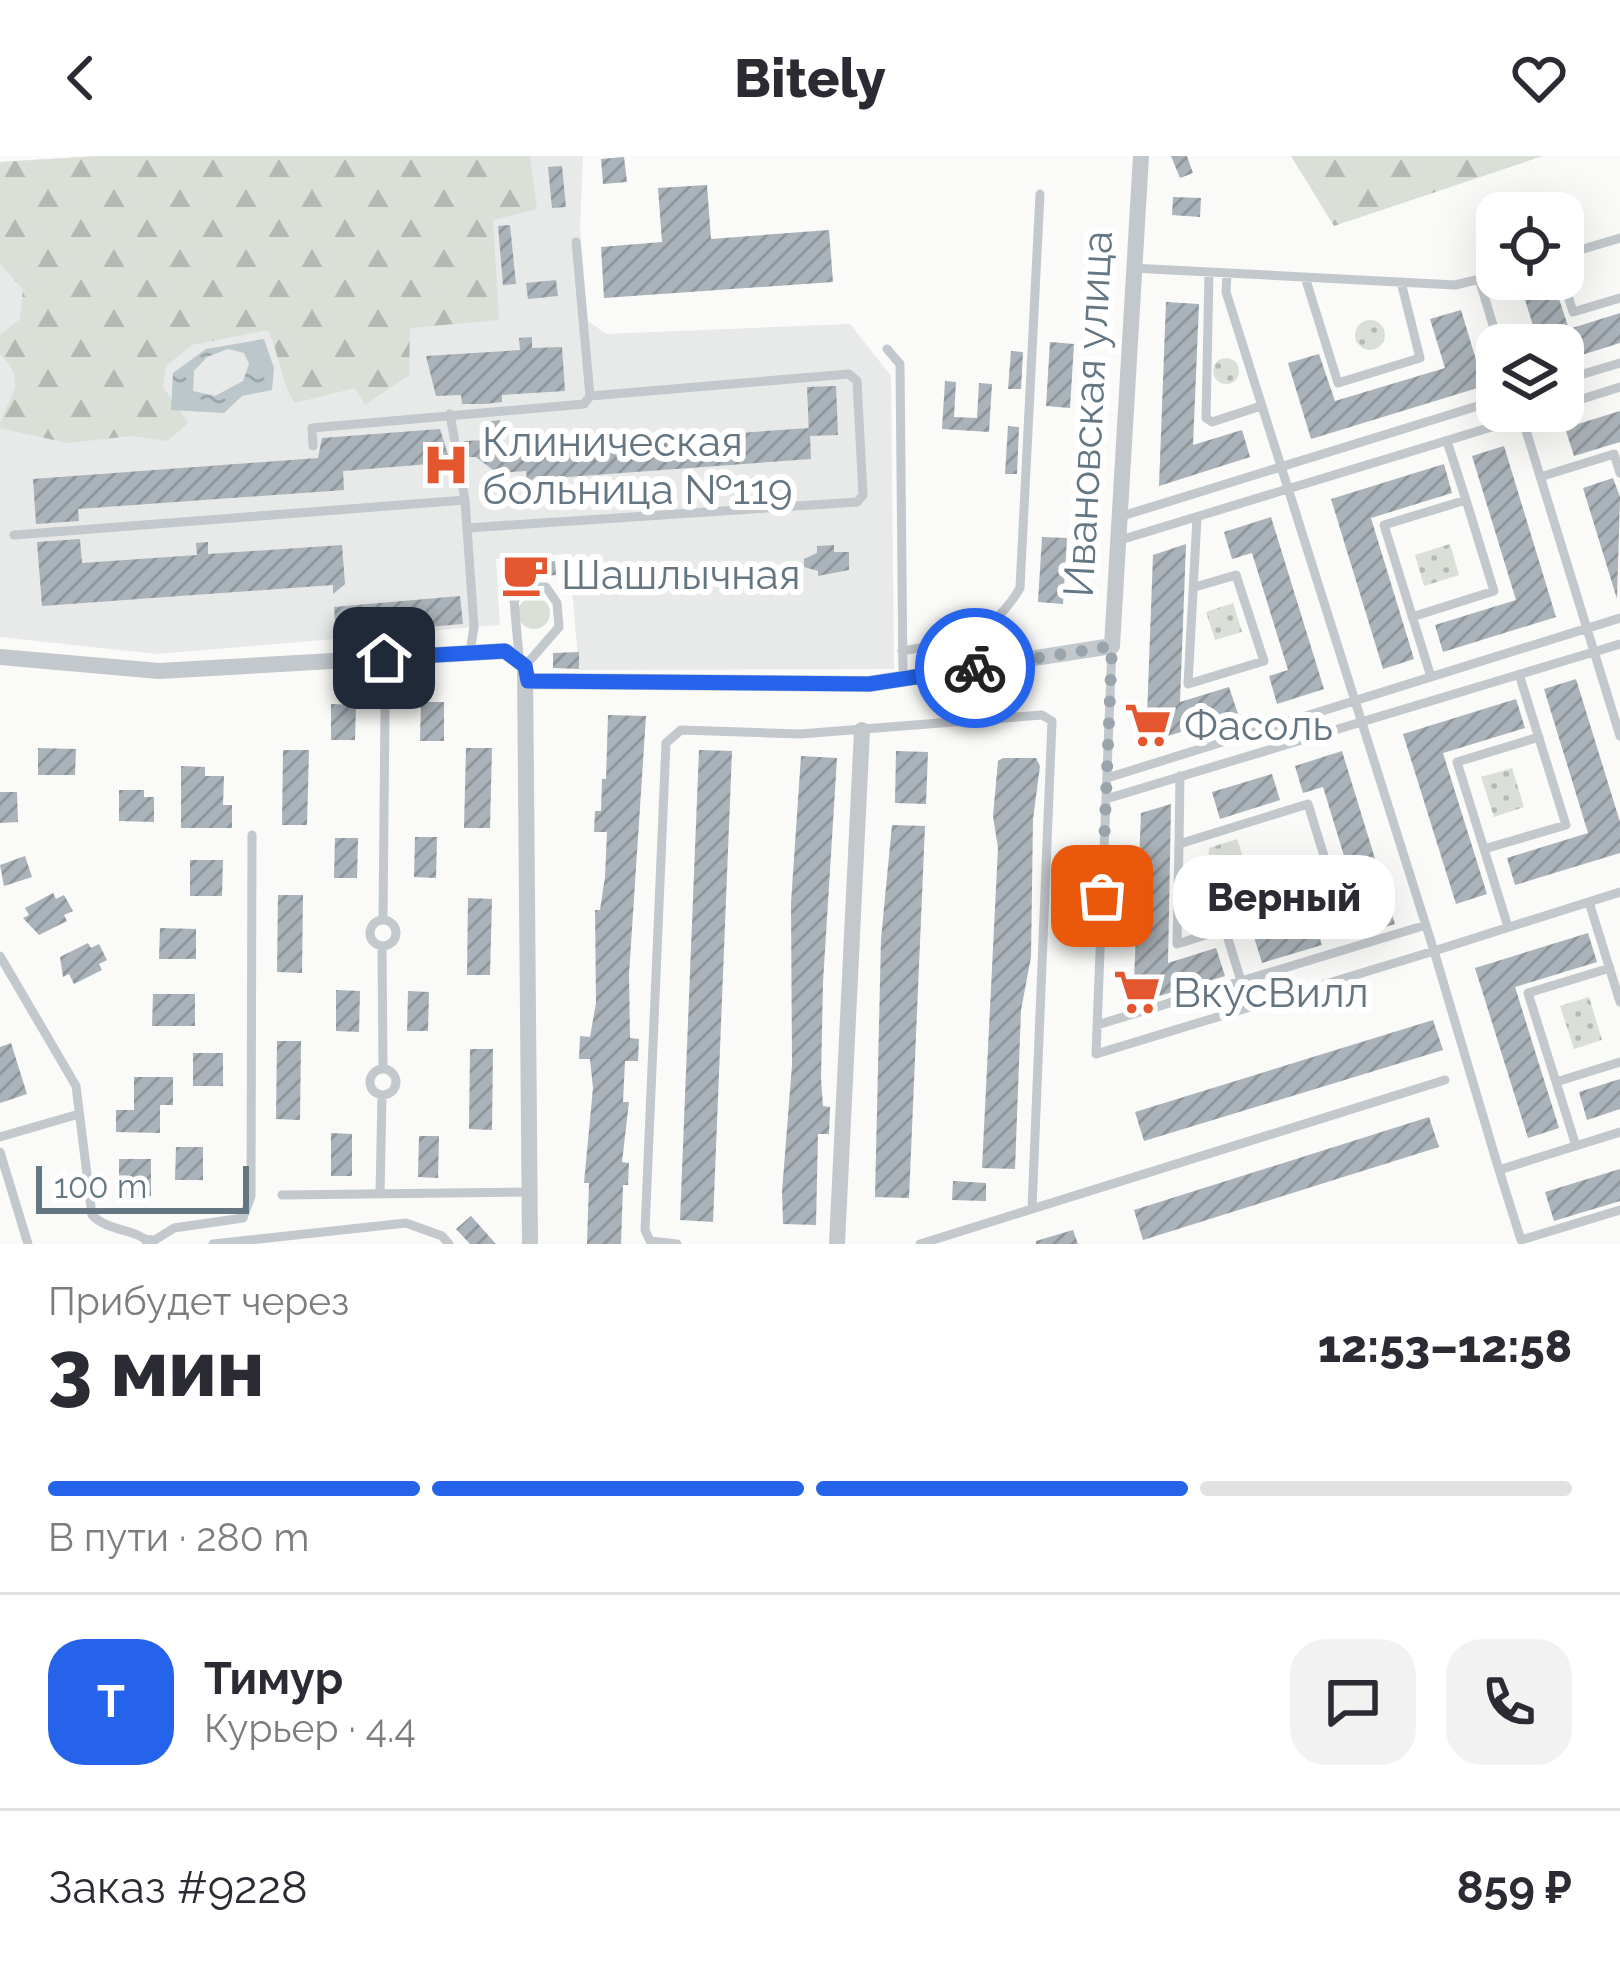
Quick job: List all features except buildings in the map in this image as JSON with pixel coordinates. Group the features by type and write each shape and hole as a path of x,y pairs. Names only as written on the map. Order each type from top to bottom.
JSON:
{"street":[{"name":"Ивановская улица","path":"0,657 159,671 505,651 524,669 846,685 1112,646 1139,165"},
{"path":"524,669 530,1244"},
{"path":"837,1244 862,730"}],"lane":[{"path":"902,651 976,638 1008,609 1020,589 1040,194"},
{"path":"1584,249 1620,238"},
{"path":"313,446 312,428 584,404 590,396 576,242"},
{"path":"1132,268 1455,285 1476,280"},
{"path":"1209,272 1206,418 1212,422 1262,406"},
{"path":"1227,273 1226,292 1520,1240 1620,1210"},
{"path":"1305,277 1338,383 1420,358 1401,283"},
{"path":"1569,300 1573,312 1620,298"},
{"path":"887,349 900,364 902,679"},
{"path":"1584,373 1620,362"},
{"path":"467,529 857,502 863,494 857,381 849,374 590,396"},
{"path":"1584,399 1620,388"},
{"path":"1119,517 1476,406"},
{"path":"450,414 465,500 474,627 470,652"},
{"path":"1117,542 1476,430"},
{"path":"1526,432 1616,710 1620,736"},
{"path":"1412,616 1494,591 1448,440"},
{"path":"1540,477 1617,453 1620,473"},
{"path":"14,535 465,500"},
{"path":"1430,677 1384,525 1466,500"},
{"path":"1195,586 1236,574 1264,661 1188,684 1197,518"},
{"path":"529,587 546,587 557,603 560,627 524,669 514,600 529,587"},
{"path":"1106,778 1620,618"},
{"path":"1106,799 1620,644"},
{"path":"1112,646 1096,1054 1620,892"},
{"path":"1484,849 1566,825 1519,674"},
{"path":"382,946 396,933 383,919 386,710"},
{"path":"677,1244 650,1241 645,1229 668,737 681,730 862,730 1042,715 1055,728 1033,1209"},
{"path":"1508,927 1457,761 1539,737"},
{"path":"1179,844 1308,804 1336,895 1177,944 1180,776"},
{"path":"0,956 76,1086 92,1215 107,1230 136,1234 150,1244 174,1228 243,1218 250,1208 251,835"},
{"path":"1589,902 1620,1002"},
{"path":"380,1194 382,1095 396,1082 383,1068 382,946 369,932 383,919"},
{"path":"1097,1025 1426,925"},
{"path":"1225,929 1241,981"},
{"path":"1576,1146 1528,993 1610,968"},
{"path":"1556,1082 1620,1062"},
{"path":"382,1095 369,1082 383,1068"},
{"path":"920,1244 1445,1081"},
{"path":"0,1137 79,1114"},
{"path":"1499,1170 1620,1132"},
{"path":"0,1152 28,1244"},
{"path":"282,1195 530,1192"},
{"path":"213,1244 406,1223 442,1236 449,1244"}],"shaded area":[{"name":"Клиническая больница №119","path":"98,156 583,156 580,227 588,321 606,334 850,324 891,376 894,669 579,670 569,554 496,559 500,625 157,654 0,637 0,162"}],"green space":[{"path":"98,156 530,156 537,209 493,220 499,320 410,328 409,375 365,405 355,388 295,403 268,330 192,345 166,366 163,387 188,423 167,441 132,436 67,443 0,428 15,384 10,365 0,354 0,335 20,319 23,289 0,264 0,162"},
{"path":"1291,156 1543,156 1334,226"},
{"path":"1370,320 1381,324 1385,335 1381,346 1370,350 1359,346 1355,335 1359,324"},
{"path":"1226,358 1239,371 1226,384 1213,371"},
{"path":"1450,544 1459,575 1424,586 1415,555"},
{"path":"534,597 545,602 550,613 545,624 534,629 523,624 518,613 523,602"},
{"path":"1233,603 1242,632 1215,640 1206,612"},
{"path":"1512,768 1524,807 1494,817 1481,777"},
{"path":"1237,839 1251,882 1208,878 1209,848"},
{"path":"1589,997 1602,1040 1574,1049 1560,1006"}],"water":[{"path":"264,339 274,368 272,390 242,396 224,413 171,410 173,373 206,349","holes":["228,349 244,353 249,364 243,381 215,396 193,391 194,371 207,357"]}],"way so far":[{"path":"975,668 1112,646 1102,896"}],"place":[{"name":"Клиническая больница №119","path":"446,465"},
{"name":"Шашлычная","path":"525,574"},
{"name":"Фасоль","path":"1148,725"},
{"name":"Верный","path":"1102,896"},
{"name":"ВкусВилл","path":"1137,992"}],"route":[{"path":"384,658 505,651 525,666 528,681 869,684 975,668"}]}
